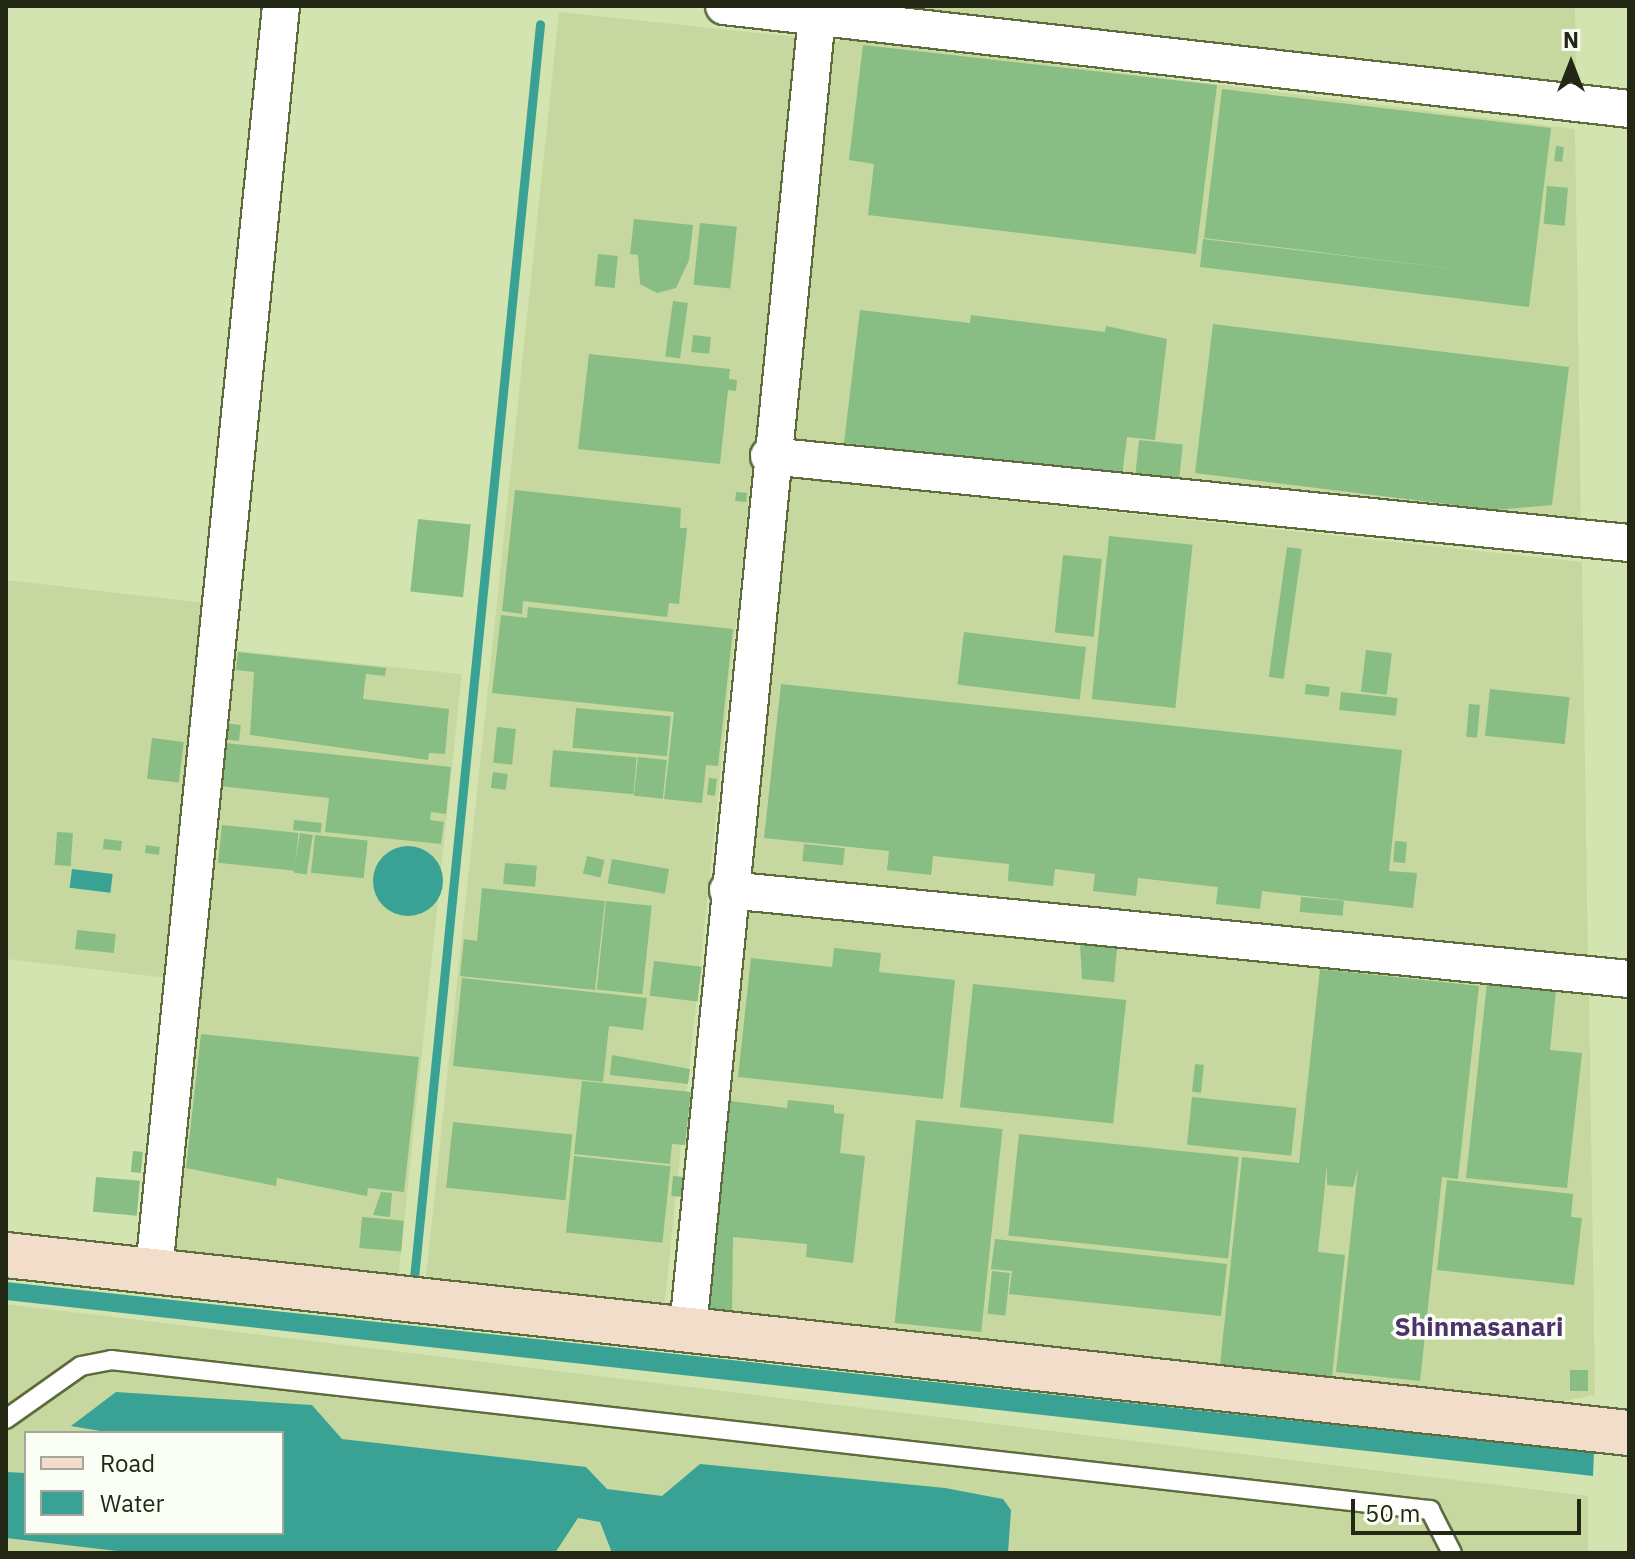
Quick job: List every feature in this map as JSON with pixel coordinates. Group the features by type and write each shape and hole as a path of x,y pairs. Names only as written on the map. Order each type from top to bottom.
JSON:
{"street":[{"path":"154,1270 281,6"},
{"path":"724,6 1629,109"},
{"path":"688,1329 769,456 817,16"},
{"path":"769,456 1629,543"},
{"path":"728,890 1629,979"},
{"path":"6,1255 1629,1433"}],"lane":[{"path":"6,1419 81,1366 111,1360 1430,1510 1452,1553"}],"shaded area":[{"path":"832,6 1575,6 1576,74 1559,88"},
{"path":"559,12 798,37 664,1310 425,1285"},
{"path":"843,38 1575,129 1581,525 797,444 782,426 824,50"},
{"path":"794,478 1582,562 1588,964 742,877 781,487"},
{"path":"6,580 205,603 168,978 6,959"},
{"path":"230,650 462,674 398,1281 166,1257"},
{"path":"741,907 1589,994 1595,1395 1543,1405 699,1314"},
{"path":"6,1304 1588,1496 1588,1553 6,1553"}],"water":[{"path":"401,846 415,846 437,861 443,881 441,894 433,906 415,916 401,916 379,901 373,888 373,874 388,852"},
{"path":"72,869 113,874 110,893 70,888"},
{"path":"6,1282 1594,1453 1593,1476 6,1300"},
{"path":"116,1392 312,1405 342,1439 586,1467 607,1489 662,1496 700,1464 945,1488 1003,1499 1011,1510 1008,1553 612,1553 600,1522 578,1518 555,1553 134,1553 6,1538 6,1472 24,1473 24,1535 284,1535 284,1431 100,1431 71,1426"}],"building":[{"path":"863,45 1217,85 1196,254 868,215 874,164 849,160"},
{"path":"1222,89 1551,128 1529,307 1200,267 1203,239 1481,272 1204,238"},
{"path":"1556,146 1564,147 1562,162 1554,161"},
{"path":"1547,186 1568,188 1565,226 1544,224"},
{"path":"634,219 693,225 689,260 676,288 657,293 640,284 638,255 630,254"},
{"path":"700,223 737,227 730,289 694,285"},
{"path":"598,254 618,256 615,288 595,286"},
{"path":"673,301 688,303 680,359 665,356"},
{"path":"860,310 970,323 971,315 1105,332 1106,326 1167,339 1155,440 1127,437 1122,476 844,443"},
{"path":"1213,324 1569,367 1552,505 1496,510 1195,473"},
{"path":"693,335 711,337 709,354 691,352"},
{"path":"589,354 730,369 729,379 737,380 736,391 728,390 720,464 578,449"},
{"path":"1139,440 1183,445 1179,478 1135,474"},
{"path":"515,490 681,508 680,528 687,528 679,604 669,603 667,617 523,601 522,614 502,611"},
{"path":"736,492 747,493 746,502 735,501"},
{"path":"418,519 471,525 463,597 410,592"},
{"path":"1109,536 1193,545 1175,708 1092,699"},
{"path":"1287,547 1302,549 1284,679 1269,677"},
{"path":"1063,555 1102,559 1094,637 1055,633"},
{"path":"528,607 733,629 718,766 706,765 702,803 664,799 674,712 492,693 501,615 527,618"},
{"path":"964,632 1086,647 1080,700 958,685"},
{"path":"1366,650 1392,653 1387,695 1361,692"},
{"path":"238,652 386,668 385,676 366,674 363,699 449,709 445,754 429,753 428,760 250,735 254,672 236,670"},
{"path":"781,684 1402,750 1389,871 1417,873 1413,908 1262,891 1260,909 1216,904 1218,887 1138,878 1136,896 1093,891 1095,874 1055,869 1053,886 1008,881 1009,864 933,856 931,875 887,870 889,851 764,838"},
{"path":"1306,684 1330,687 1329,697 1305,694"},
{"path":"1490,689 1570,697 1565,744 1485,736"},
{"path":"1341,692 1398,698 1396,716 1339,710"},
{"path":"1469,704 1480,705 1477,738 1466,737"},
{"path":"576,708 671,716 667,756 573,748"},
{"path":"224,723 241,725 239,741 222,739"},
{"path":"497,727 516,729 512,765 493,763"},
{"path":"152,738 184,742 179,783 147,779"},
{"path":"225,743 451,767 446,814 431,812 430,820 444,822 441,844 325,832 329,798 220,786"},
{"path":"553,750 637,757 633,794 550,787"},
{"path":"638,757 667,760 663,799 634,796"},
{"path":"493,772 508,774 506,790 491,788"},
{"path":"709,778 717,779 715,796 707,795"},
{"path":"294,820 322,823 321,833 293,830"},
{"path":"222,825 299,833 295,871 218,863"},
{"path":"57,832 73,833 71,866 55,865"},
{"path":"300,833 313,835 307,875 294,873"},
{"path":"315,835 368,841 364,878 311,873"},
{"path":"104,839 122,841 121,851 103,849"},
{"path":"1395,841 1407,842 1405,863 1393,862"},
{"path":"804,844 845,848 843,865 802,861"},
{"path":"146,845 160,847 159,855 145,853"},
{"path":"587,856 605,860 600,878 583,874"},
{"path":"612,859 669,869 665,894 608,884"},
{"path":"505,863 537,866 535,887 503,884"},
{"path":"482,888 605,901 595,990 460,976 464,939 477,941"},
{"path":"1301,897 1344,901 1343,916 1300,912"},
{"path":"606,901 652,906 642,994 597,990"},
{"path":"77,930 116,934 114,953 75,949"},
{"path":"1080,944 1117,948 1114,982 1082,979"},
{"path":"834,948 881,953 879,972 955,980 943,1099 738,1077 751,958 832,967"},
{"path":"654,961 702,967 697,1002 650,996"},
{"path":"1320,969 1479,986 1458,1179 1442,1177 1420,1381 1336,1372 1358,1168 1353,1187 1327,1185 1327,1165 1318,1252 1345,1255 1332,1377 1220,1365 1242,1157 1299,1163"},
{"path":"462,978 647,998 643,1030 609,1026 603,1082 453,1066"},
{"path":"1487,983 1556,990 1550,1050 1582,1053 1567,1188 1466,1178"},
{"path":"973,984 1126,1000 1113,1123 960,1107"},
{"path":"201,1034 419,1057 404,1192 368,1188 367,1196 277,1178 276,1186 186,1168"},
{"path":"612,1055 690,1069 688,1084 610,1075"},
{"path":"1195,1064 1204,1065 1201,1093 1192,1092"},
{"path":"582,1081 691,1092 685,1145 672,1144 670,1164 574,1154"},
{"path":"1192,1097 1296,1108 1291,1156 1187,1145"},
{"path":"788,1100 834,1105 834,1113 844,1114 840,1153 865,1156 853,1263 806,1257 807,1244 733,1237 732,1311 708,1309 730,1101 787,1108"},
{"path":"916,1120 1003,1129 981,1332 895,1323"},
{"path":"453,1122 572,1135 565,1200 446,1188"},
{"path":"1019,1134 1239,1157 1228,1259 1008,1235"},
{"path":"133,1151 143,1152 141,1173 131,1172"},
{"path":"574,1156 670,1166 662,1243 566,1233"},
{"path":"673,1176 685,1177 683,1197 671,1196"},
{"path":"96,1177 140,1181 137,1216 93,1212"},
{"path":"1447,1180 1573,1194 1571,1217 1582,1218 1574,1285 1437,1270"},
{"path":"381,1192 392,1193 390,1217 373,1215"},
{"path":"362,1217 404,1221 401,1252 359,1248"},
{"path":"995,1239 1227,1264 1221,1316 1009,1294 1012,1271 991,1269"},
{"path":"992,1271 1010,1273 1005,1316 988,1314"},
{"path":"1570,1370 1588,1370 1588,1391 1570,1391"}],"waterway":[{"path":"414,1278 540,24"}],"district":[{"name":"Shinmasanari","path":"1479,1327"}]}
